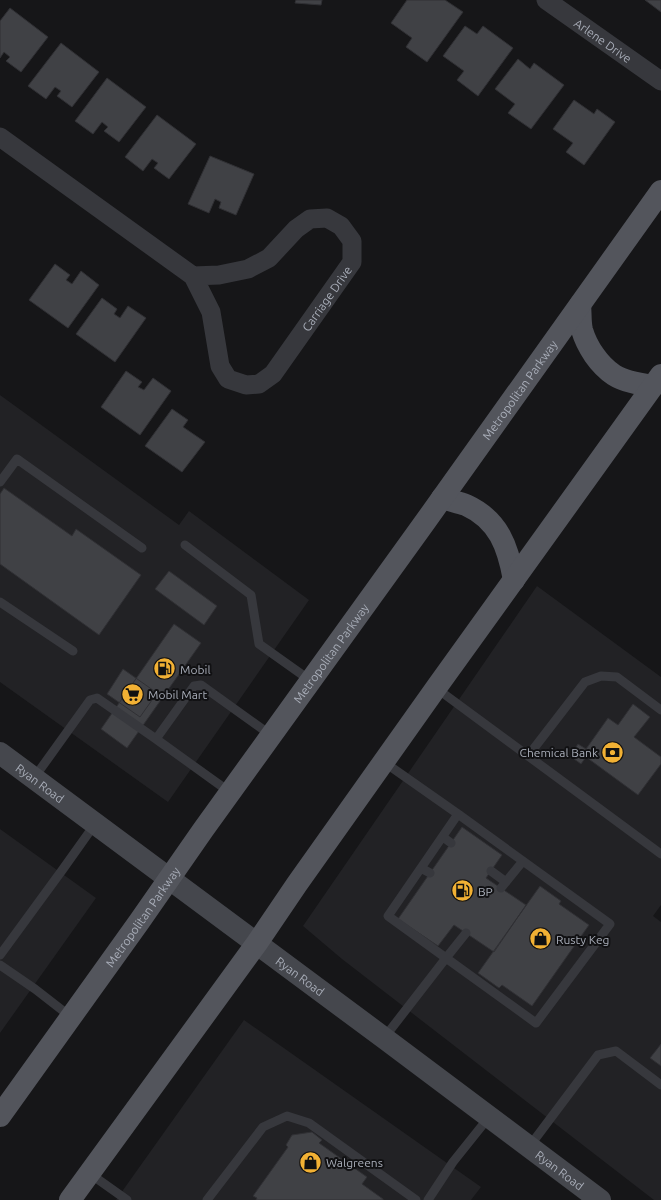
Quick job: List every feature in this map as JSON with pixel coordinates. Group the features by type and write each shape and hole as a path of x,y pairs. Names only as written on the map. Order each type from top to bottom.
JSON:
{"main road":[{"name":"Metropolitan Parkway","path":"0,1116 661,191"},
{"path":"580,305 582,330 591,351 603,366 615,376 633,382 657,380"},
{"path":"70,1200 257,943 436,688 657,380"},
{"path":"442,498 470,507 480,513 492,525 503,541 510,557 514,580"},
{"name":"Ryan Road","path":"0,753 600,1200"}],"street":[{"name":"Arlene Drive","path":"546,0 661,81"},
{"name":"Carriage Drive","path":"0,137 192,276 211,312 220,366 228,379 246,385 259,384 273,374 352,262 352,241 341,226 327,218 310,219 296,229 270,258 248,269 219,275 192,276"}],"lane":[{"path":"0,482 17,459 142,548"},
{"path":"185,545 251,595 258,644 311,681"},
{"path":"0,602 73,651"},
{"path":"528,756 585,682 601,676 617,676 661,710"},
{"path":"156,739 194,686 200,685 272,736"},
{"path":"436,688 661,854"},
{"path":"34,778 90,700 98,698 230,793"},
{"path":"384,762 458,814 610,924 536,1023 388,916 458,814"},
{"path":"0,954 95,824"},
{"path":"443,837 451,843"},
{"path":"491,871 504,885 522,861"},
{"path":"422,868 430,873"},
{"path":"408,888 416,894"},
{"path":"384,1038 466,933"},
{"path":"0,965 35,989 71,1017"},
{"path":"529,1147 598,1055 616,1051 661,1085"},
{"path":"207,1200 263,1127 288,1116 309,1123 416,1200"},
{"path":"428,1200 453,1162 489,1117"},
{"path":"89,1173 127,1200"}],"shaded area":[{"path":"0,395 179,525 189,511 309,600 168,802 0,682"},
{"path":"537,586 661,677 661,905 653,916 661,922 661,1200 654,1200 342,959 303,926"},
{"path":"0,829 96,898 0,1033"},
{"path":"244,1020 481,1187 471,1200 116,1200"}],"building":[{"path":"296,0 322,0 321,5 295,3"},
{"path":"407,0 445,0 463,12 427,62 406,47 412,38 391,23"},
{"path":"645,0 661,0 661,12"},
{"path":"10,8 48,37 21,72 6,61 10,57 4,52 0,58 0,21"},
{"path":"465,26 477,34 483,26 513,48 478,96 457,80 464,71 443,56"},
{"path":"61,43 99,72 72,107 57,96 61,91 55,87 46,99 28,86"},
{"path":"518,59 530,69 534,63 564,85 531,129 508,113 515,104 495,89"},
{"path":"107,78 146,107 119,142 104,131 108,127 102,122 93,134 75,121"},
{"path":"574,100 594,114 597,109 615,122 584,165 566,152 573,143 553,129"},
{"path":"157,115 196,144 169,179 154,168 158,163 152,159 143,171 125,157"},
{"path":"210,156 254,174 236,215 219,208 221,202 215,199 209,213 188,204"},
{"path":"55,264 70,275 66,280 72,284 81,271 99,285 68,328 29,300"},
{"path":"102,298 117,309 114,314 120,318 128,306 146,318 115,362 76,334"},
{"path":"126,371 142,382 138,387 144,390 153,378 171,391 140,435 101,407"},
{"path":"172,409 188,420 183,427 205,442 182,472 145,446"},
{"path":"4,488 72,536 76,529 141,575 99,635 0,564 0,494"},
{"path":"169,571 217,606 204,625 155,589"},
{"path":"174,624 201,643 127,748 101,729"},
{"path":"123,669 157,693 140,717 107,694"},
{"name":"Chemical Bank","path":"633,704 650,717 634,737 661,757 661,764 638,795 586,757 581,764 570,756 578,744 586,749 608,718 618,725"},
{"name":"BP","path":"462,827 502,855 486,878 526,905 494,952 454,925 438,946 398,919"},
{"name":"Rusty Keg","path":"540,886 561,901 559,904 589,925 532,1006 502,985 499,988 478,973"},
{"path":"661,1044 661,1066 650,1058"},
{"name":"Walgreens","path":"312,1132 322,1140 319,1143 367,1177 362,1184 383,1200 256,1200 257,1198 253,1196 288,1147 286,1145 292,1135"}],"place":[{"name":"Mobil","path":"165,669"},
{"name":"Mobil Mart","path":"133,694"},
{"name":"Chemical Bank","path":"613,752"},
{"name":"BP","path":"462,891"},
{"name":"Rusty Keg","path":"541,939"},
{"name":"Walgreens","path":"311,1162"}]}
